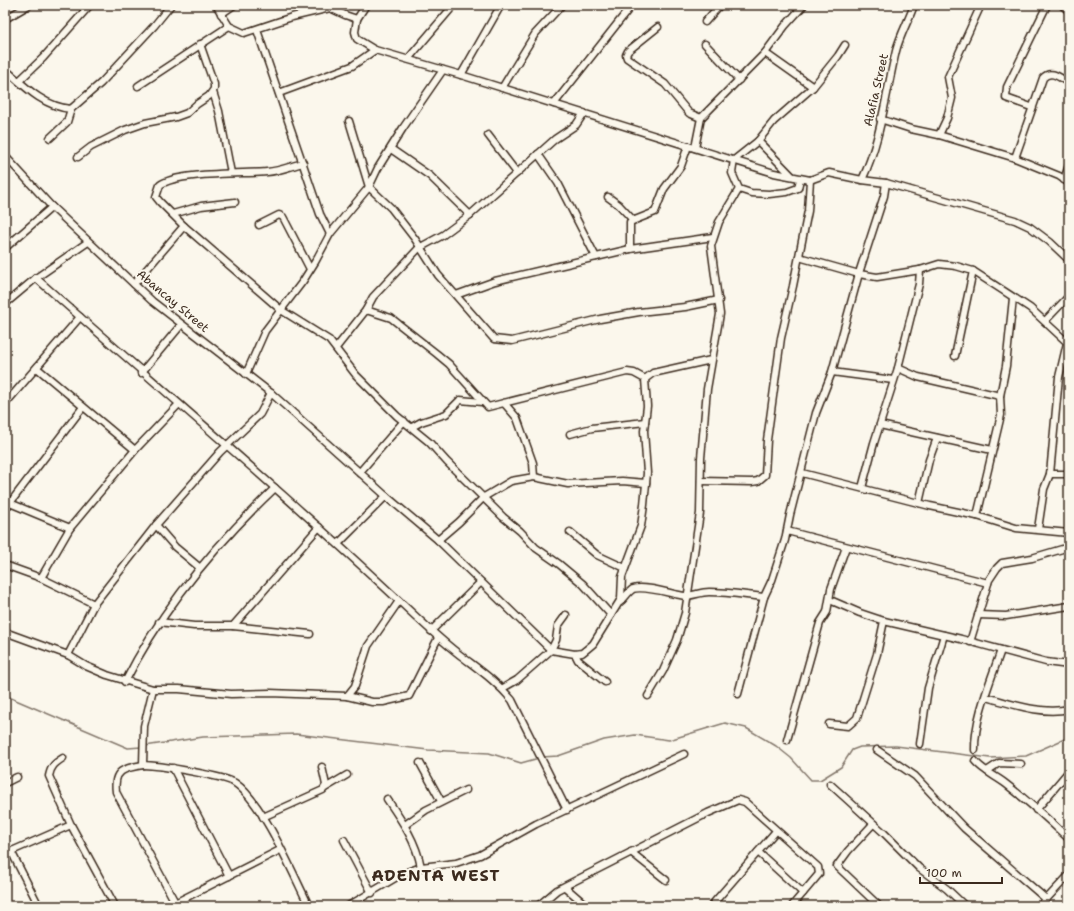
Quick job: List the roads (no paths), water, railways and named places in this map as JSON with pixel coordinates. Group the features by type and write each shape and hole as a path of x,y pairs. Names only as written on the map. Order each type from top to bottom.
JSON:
{"street":[{"path":"5,19 29,5"},
{"path":"19,81 37,64 90,5"},
{"path":"50,138 67,122 71,109 101,83 154,26 171,5"},
{"path":"216,5 229,26 244,34 292,17 330,6 345,15 357,19"},
{"path":"221,14 234,5"},
{"path":"366,5 357,19 355,32 357,39 375,50 461,75 774,173 810,180 829,172 862,180 886,183 1016,220 1050,242 1069,260"},
{"path":"408,59 454,5"},
{"path":"461,75 501,5"},
{"path":"502,88 531,38 562,5"},
{"path":"554,104 632,5"},
{"path":"705,22 720,5"},
{"path":"695,148 701,118 765,53 784,26 804,5"},
{"name":"Alafia Street","path":"862,180 873,152 880,119 887,98 896,50 914,5"},
{"path":"939,135 952,98 948,77 981,5"},
{"path":"1031,107 1006,98 1006,87 1047,5"},
{"path":"1062,5 1069,11"},
{"path":"138,86 229,26"},
{"path":"658,27 628,51 626,54 627,58 664,84 689,113 701,118"},
{"path":"257,30 320,214 330,234"},
{"path":"200,44 220,111 231,173"},
{"path":"706,44 739,80"},
{"path":"800,179 798,188 787,192 751,193 739,189 732,173 734,160 758,140 774,121 813,87 845,45"},
{"path":"279,93 352,66 375,50"},
{"path":"765,53 813,87"},
{"path":"5,69 52,105 71,109"},
{"path":"246,374 265,330 282,310 310,269 330,234 368,187 443,70"},
{"path":"1014,158 1031,107 1043,78 1047,74 1051,73 1069,83"},
{"path":"78,157 91,147 125,130 145,123 176,118 187,113 213,90"},
{"path":"336,348 366,310 373,297 419,248 470,216 555,139 576,125 584,113"},
{"path":"880,119 1014,158 1067,181 1069,165"},
{"path":"349,121 368,187 391,208 438,275 494,339 504,341 600,319 639,312 685,308 719,300"},
{"path":"488,135 517,172"},
{"path":"758,140 791,176"},
{"path":"630,249 630,222 655,212 664,189 681,166 688,146"},
{"path":"391,149 430,176 470,216"},
{"path":"538,154 558,183 596,257"},
{"name":"Abancay Street","path":"6,158 52,207 134,284 181,325 271,393 386,496 438,540 551,650"},
{"path":"303,163 273,171 231,173 170,180 164,182 158,189 156,196 184,226 282,310 322,334 336,348 363,382 404,421 429,442 447,462 520,530 536,548 559,564 583,584 611,615"},
{"path":"701,481 752,482 758,481 765,475 767,440 780,338 808,211 810,180"},
{"path":"738,694 764,597 772,580 787,531 816,413 832,372 859,274 884,196 886,183"},
{"path":"648,696 663,671 677,640 685,613 700,512 707,389 720,314 711,251 713,237 724,212 739,189"},
{"path":"608,197 619,205 633,220"},
{"path":"174,214 201,206 236,202"},
{"path":"5,248 52,207"},
{"path":"259,225 274,216 279,215 283,217 310,269"},
{"path":"134,284 184,226"},
{"path":"456,295 495,280 630,249 713,237"},
{"path":"5,304 36,278 88,242"},
{"path":"799,257 859,274 877,277 920,270 939,264 956,266 973,271 1030,308 1068,343 1059,378 1050,474 1044,489 1038,529"},
{"path":"862,488 869,459 898,368 919,284 920,270"},
{"path":"955,356 973,271"},
{"path":"36,278 141,373 227,444 338,544 438,638 503,688 512,700 567,810"},
{"path":"1045,321 1069,296"},
{"path":"977,516 1001,416 1000,396 1006,366 1014,298"},
{"path":"366,310 391,318 450,364 488,407 627,372 634,373 645,379"},
{"path":"5,404 80,317"},
{"path":"141,373 181,325"},
{"path":"645,379 653,373 711,360"},
{"path":"37,368 83,408 136,450"},
{"path":"898,368 918,377 1000,396"},
{"path":"832,372 893,380"},
{"path":"619,603 625,568 641,526 646,483 645,422 647,406 645,379"},
{"path":"68,655 94,604 156,525 227,444 260,414 271,393"},
{"path":"412,427 421,422 446,414 460,400 482,402"},
{"path":"41,578 70,528 136,450 178,404"},
{"path":"504,404 517,418 533,463 534,477"},
{"path":"70,528 8,502 83,408"},
{"path":"360,473 404,421"},
{"path":"570,434 592,428 645,422"},
{"path":"880,425 992,450"},
{"path":"919,503 929,460 937,438"},
{"path":"802,473 919,503 977,516 1016,528 1038,529 1069,534"},
{"path":"1050,474 1069,474"},
{"path":"438,540 484,497 510,481 534,477 568,484 622,481 646,483"},
{"path":"125,682 138,655 159,622 199,567 250,512 275,488"},
{"path":"338,544 386,496"},
{"path":"156,525 175,547 199,567"},
{"path":"233,626 319,527"},
{"path":"787,531 988,584"},
{"path":"570,532 597,555 625,568"},
{"path":"787,740 820,623 827,612 831,589 846,547"},
{"path":"970,642 988,584 996,568 1002,563 1032,558 1069,548"},
{"path":"5,566 41,578 94,604"},
{"path":"431,631 481,582"},
{"path":"551,650 575,654 582,653 593,644 619,603 631,590 635,589 649,589 687,596 701,592 735,592 764,597"},
{"path":"830,600 860,613 884,621 1046,662 1069,665"},
{"path":"347,696 355,686 368,646 399,601"},
{"path":"978,615 1006,616 1069,606"},
{"path":"503,688 517,680 551,650 556,640 558,626 566,615"},
{"path":"829,724 848,726 857,718 877,654 884,621"},
{"path":"159,622 194,626 233,626 310,634"},
{"path":"5,632 68,655 86,666 125,682 153,689 179,689 231,694 270,693 347,696 372,702 382,702 409,696 438,638"},
{"path":"920,744 928,688 944,635"},
{"path":"975,750 975,738 1001,650"},
{"path":"575,654 578,660 605,682"},
{"path":"143,765 144,726 153,689"},
{"path":"986,697 1027,708 1045,710 1069,709"},
{"path":"877,750 915,776 964,828 1046,899"},
{"path":"348,906 402,874 422,868 456,863 480,855 567,810 684,754"},
{"path":"63,758 55,763 50,769 49,776 71,825 115,906"},
{"path":"974,760 980,768 1001,779 1069,839"},
{"path":"420,763 441,802"},
{"path":"987,771 999,763 1021,764"},
{"path":"280,850 176,904 116,792 115,783 117,775 122,770 143,765 173,768 234,782 243,789 263,817 309,906"},
{"path":"322,767 326,785 325,788"},
{"path":"173,768 229,876"},
{"path":"1036,810 1069,771"},
{"path":"263,817 316,794 347,775"},
{"path":"5,783 17,778"},
{"path":"830,784 919,868 965,906"},
{"path":"405,825 426,810 466,790"},
{"path":"387,800 405,825 419,854 422,868"},
{"path":"538,906 557,890 708,812 738,800 745,802 818,867 819,874 792,906"},
{"path":"873,824 848,851 837,866 879,906"},
{"path":"39,906 8,853 71,825"},
{"path":"711,906 776,831"},
{"path":"344,840 372,893"},
{"path":"631,852 666,880"},
{"path":"758,852 803,893"},
{"path":"1040,906 1069,875"},
{"path":"565,887 587,906"}],"waterway":[{"path":"5,693 11,698 128,748 141,747"},
{"path":"542,757 558,756 604,740 635,735 669,740 725,723 746,728 776,746 791,758 811,780 820,780 841,767 852,750 860,747 896,746 990,758 1026,756 1069,737"},
{"path":"145,746 203,737 296,734 428,750 489,753 521,763 539,758"}],"district":[{"name":"ADENTA WEST","path":"436,875"}]}
